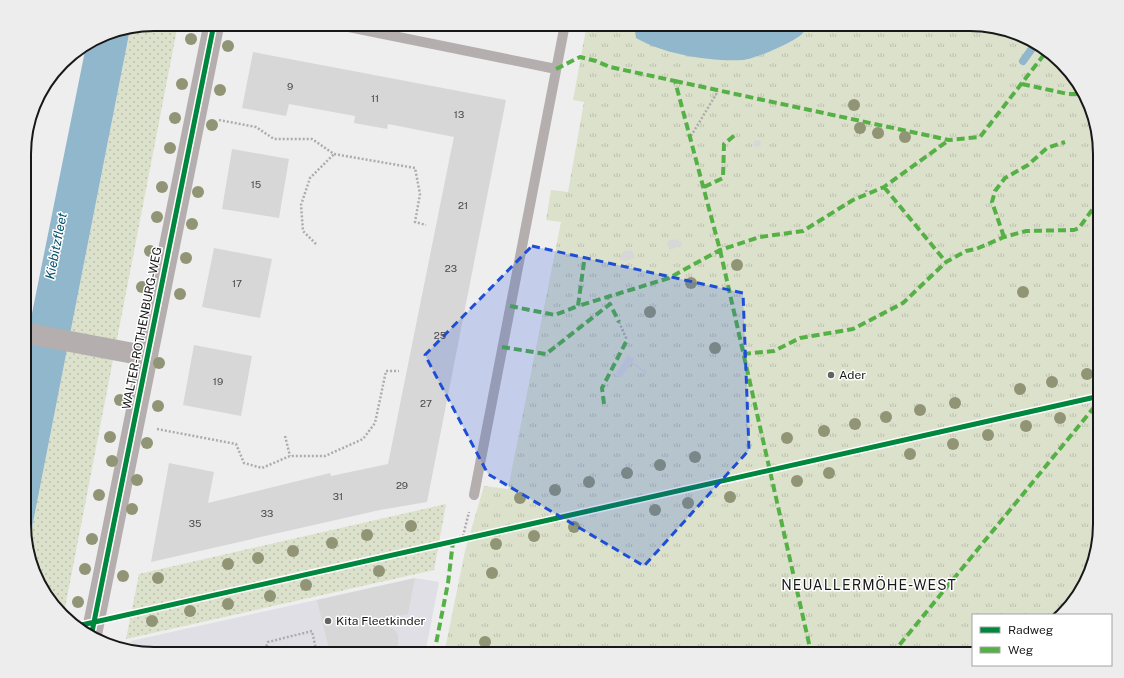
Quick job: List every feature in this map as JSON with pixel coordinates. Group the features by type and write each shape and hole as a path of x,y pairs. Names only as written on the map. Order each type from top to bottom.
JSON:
{"street":[{"name":"WALTER-ROTHENBURG-WEG","path":"92,630 213,31"},
{"path":"31,334 147,356"}],"lane":[{"path":"369,31 556,69"},
{"path":"474,494 564,31"}],"path":[{"path":"691,136 718,91"},
{"path":"195,115 256,127 274,139 312,139 334,154 415,168 420,194 415,222 426,225"},
{"path":"316,244 303,232 301,205 310,178 334,154"},
{"path":"866,190 867,194"},
{"path":"608,298 610,304"},
{"path":"619,322 627,340"},
{"path":"133,425 236,444 244,463 262,468 290,456 325,456 364,439 375,424 386,371 399,371"},
{"path":"285,436 290,456"},
{"path":"462,540 474,494"},
{"path":"266,647 268,642 312,631 315,647"}],"highlighted area":[{"path":"532,246 743,293 749,450 644,566 488,474 425,355"}],"shaded area":[{"name":"Kita Fleetkinder","path":"415,578 439,582 426,647 154,647 130,644 131,641"}],"green space":[{"path":"177,31 65,608 52,592 40,571 35,556 31,531 129,33"},
{"path":"586,31 986,32 1017,40 1045,56 1057,67 1068,79 1080,100 1091,130 1093,146 1093,532 1091,548 1080,578 1068,599 1057,611 1053,614 972,614 972,647 445,647 465,551 484,486 508,489 561,222 546,220 551,190 568,192 584,102 573,100"},
{"path":"446,504 434,570 126,639 139,574"}],"water":[{"path":"635,31 804,31 798,37 774,50 743,60 717,60 673,53 647,44 636,38"},
{"name":"Kiebitzfleet","path":"129,33 31,531 31,318 85,53 107,40"}],"building":[{"path":"253,52 506,100 427,502 380,510 151,562 169,463 214,472 208,503 330,473 331,476 388,464 454,137 388,124 387,129 354,123 355,116 289,104 286,116 242,108"},
{"path":"760,140 761,146 754,147 754,141"},
{"path":"232,149 289,159 279,218 222,209"},
{"path":"675,239 682,242 681,246 669,250 667,241"},
{"path":"214,248 272,259 260,318 202,307"},
{"path":"632,250 635,258 627,261 619,258 624,251"},
{"path":"194,345 252,356 241,416 183,405"},
{"path":"628,355 634,359 632,362 647,372 646,374 631,363 621,378 615,375"},
{"path":"415,578 408,614 386,619 387,625 396,631 398,635 398,645 396,647 328,647 317,600"}],"waterway":[{"path":"1023,61 1032,49"}],"marked path":[{"path":"675,81 949,140 980,137 1044,55"},
{"path":"556,69 580,57 596,61 610,67 675,81 720,250 810,647"},
{"path":"1022,84 1068,94 1077,94"},
{"path":"704,187 723,178 724,144 735,135"},
{"path":"584,262 578,306 669,278 720,250 760,237 803,231 853,200 884,187 949,140"},
{"path":"1004,237 992,202 995,191 1005,178 1028,165 1047,148 1065,142"},
{"path":"884,187 946,262"},
{"path":"743,354 774,351 800,338 853,329 903,303 946,262 966,251 976,249 1004,237 1026,231 1074,230 1079,228 1093,209"},
{"path":"502,347 546,354 610,304 619,322"},
{"path":"510,306 555,315 578,306"},
{"path":"604,404 602,388 627,340"},
{"path":"898,647 1093,409"},
{"path":"435,647 448,583 453,542"}],"cycle path":[{"path":"92,630 213,31"},
{"path":"84,624 1093,398"}],"place":[{"name":"Ader","path":"831,375"},
{"name":"Kita Fleetkinder","path":"328,621"}],"district":[{"name":"NEUALLERMÖHE-WEST","path":"869,585"}]}
